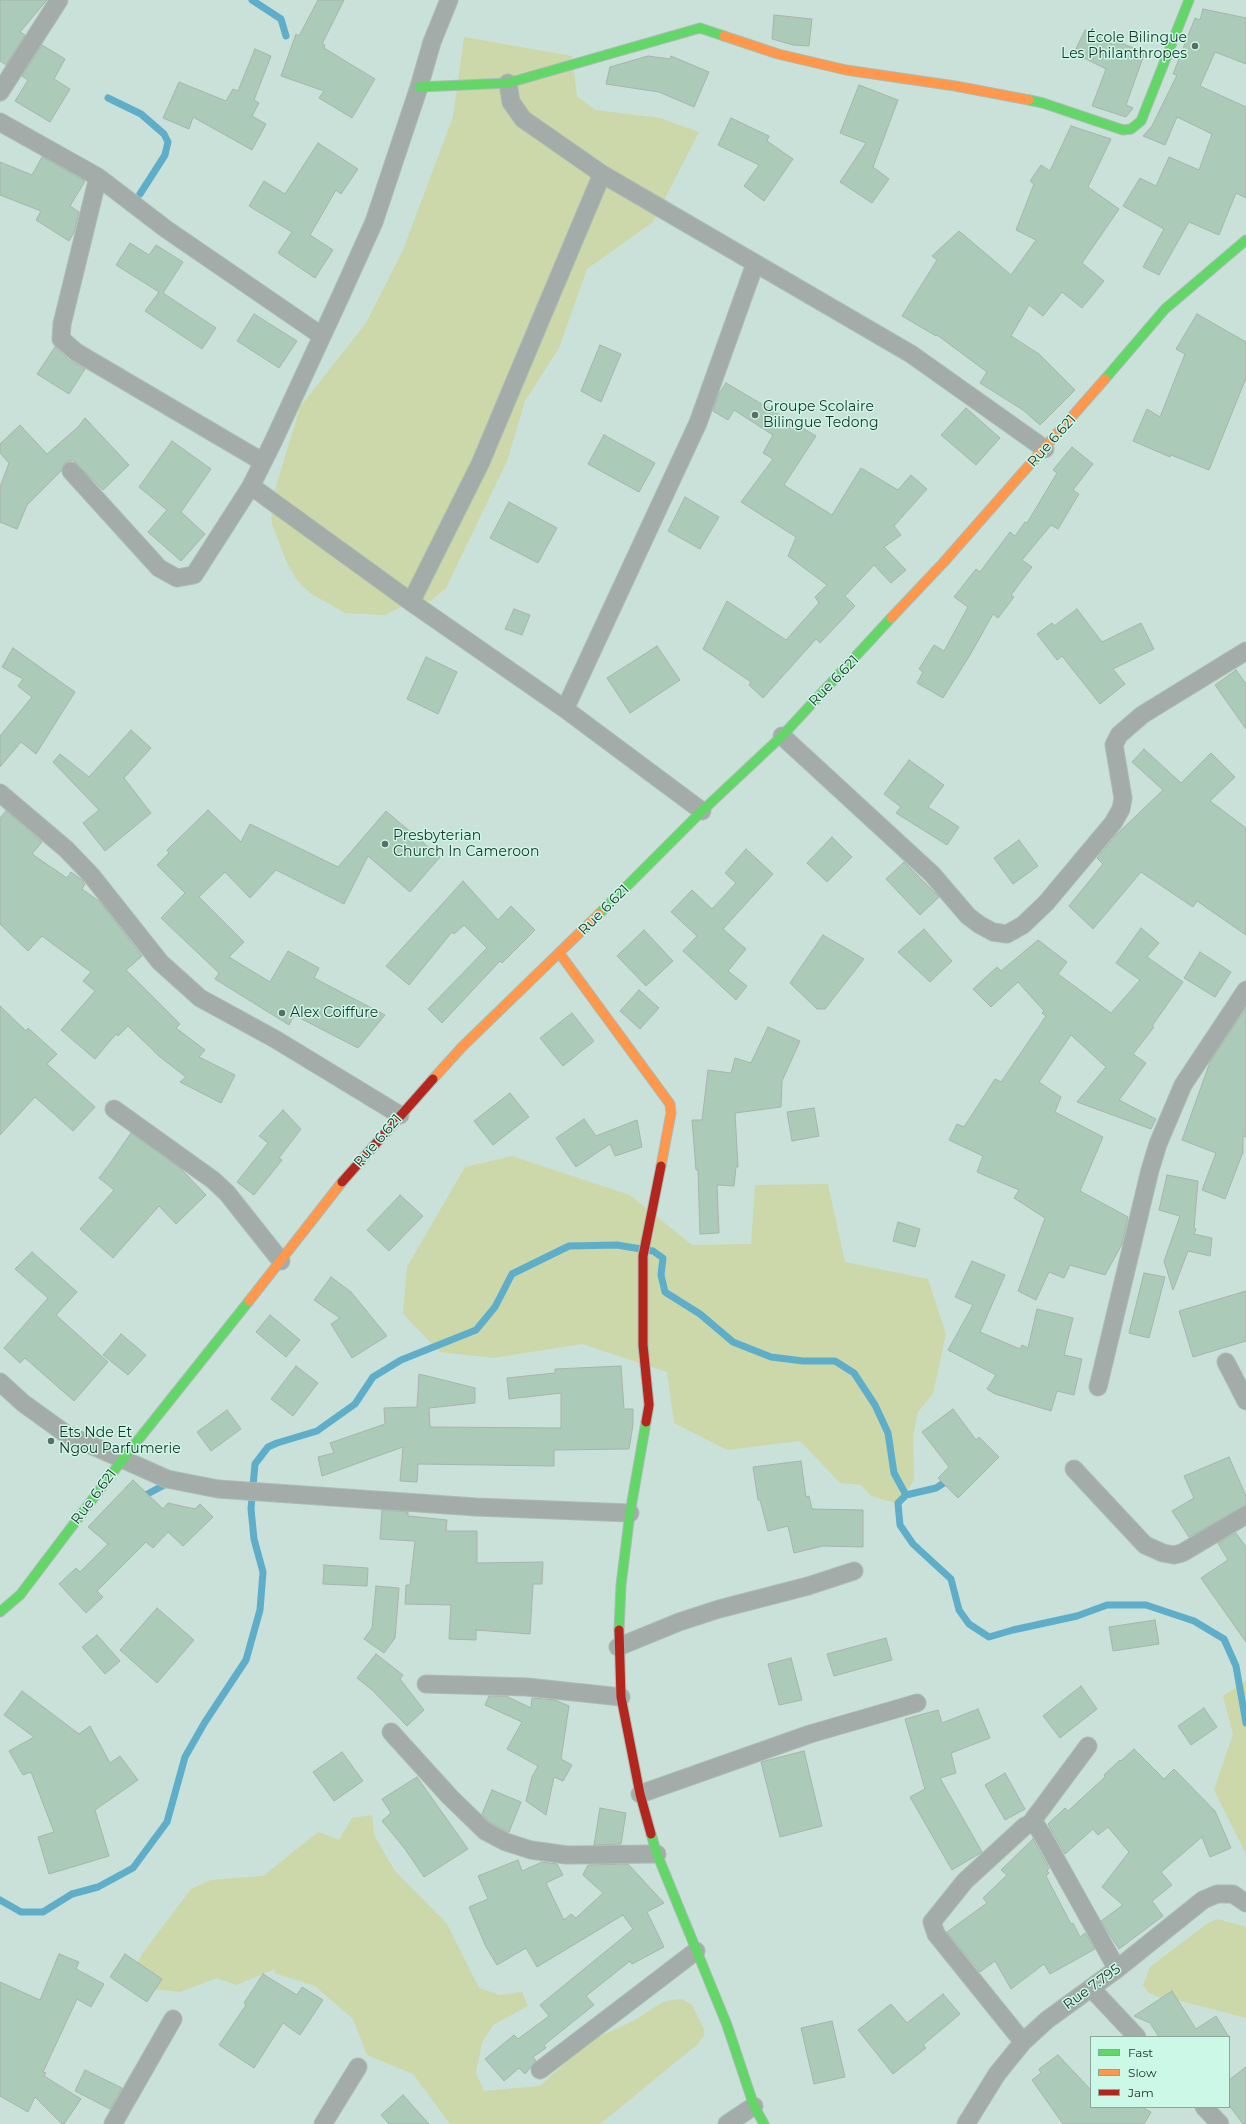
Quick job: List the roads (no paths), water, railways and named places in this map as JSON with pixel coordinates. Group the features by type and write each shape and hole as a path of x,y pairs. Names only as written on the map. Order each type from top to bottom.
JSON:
{"street":[{"path":"0,92 59,0"},
{"path":"71,471 159,568 177,578 194,575 251,486 374,222 419,87 432,42 450,0"},
{"path":"419,87 508,83 700,28 778,54 846,70 955,86 1043,103 1123,130 1131,129 1141,121 1189,0"},
{"path":"508,83 511,102 522,119 602,174 911,354 1045,449"},
{"path":"0,122 98,177 166,229 322,336"},
{"path":"411,602 480,464 602,174"},
{"path":"98,177 62,324 61,339 76,352 263,462"},
{"name":"Rue 6.621","path":"0,1612 20,1595 123,1458 281,1261 329,1197 462,1046 560,954 702,811 782,736 863,651 1045,449 1165,309 1184,290 1245,243"},
{"path":"565,709 698,423 755,264"},
{"path":"251,486 411,602 565,709 702,811"},
{"path":"782,736 932,874 968,916 993,932 1007,934 1023,925 1046,903 1113,823 1121,809 1123,798 1114,745 1119,735 1142,715 1246,651"},
{"path":"2,799 66,849 81,864 160,962 200,998 274,1039 400,1115"},
{"path":"560,954 670,1104 671,1113 643,1256 642,1337 649,1405 630,1513 621,1585 618,1647 621,1697 640,1794 657,1854 727,2025 754,2106 764,2124"},
{"path":"1098,1387 1150,1170 1158,1144 1183,1085 1246,990"},
{"path":"114,1109 213,1180 227,1193 281,1261"},
{"path":"1226,1362 1246,1401"},
{"path":"0,1382 23,1403 66,1434 90,1446 123,1458 167,1479 218,1489 264,1490 476,1507 630,1513"},
{"path":"1074,1469 1145,1545 1163,1553 1174,1555 1182,1553 1246,1515"},
{"path":"618,1647 679,1622 719,1609 808,1586 854,1572"},
{"path":"426,1684 527,1687 621,1697"},
{"path":"640,1794 810,1734 917,1703"},
{"path":"391,1732 450,1797 486,1830 506,1842 531,1850 567,1855 657,1854"},
{"path":"1023,2042 936,1934 932,1922 965,1881 1030,1824 1088,1746"},
{"path":"1030,1824 1036,1825 1043,1836 1117,1969"},
{"name":"Rue 7.795","path":"966,2124 997,2074 1023,2042 1047,2020 1117,1969 1203,1900 1217,1894 1233,1894 1246,1903"},
{"path":"540,2070 696,1951"},
{"path":"1091,1988 1136,2036"},
{"path":"113,2124 173,2019"},
{"path":"323,2124 358,2067"},
{"path":"727,2124 754,2106"},
{"path":"1205,2108 1220,2124"}],"waterway":[{"path":"252,0 281,19 286,36"},
{"path":"108,98 141,114 164,134 168,142 165,155 140,194"},
{"path":"0,1900 21,1912 43,1912 72,1894 98,1887 133,1868 167,1822 185,1757 205,1722 246,1660 260,1610 263,1572 254,1539 251,1509 255,1464 268,1447 317,1431 355,1404 373,1377 401,1360 476,1330 495,1307 512,1274 569,1246 617,1245 653,1251 663,1258 661,1275 665,1292 700,1314 733,1342 771,1357 803,1361 835,1361 854,1373 875,1405 888,1433 894,1473 906,1495 898,1503 900,1525 913,1544 951,1579 959,1610 969,1624 989,1637 1013,1630 1077,1616 1107,1605 1146,1605 1194,1621 1224,1639 1236,1666 1246,1723"},
{"path":"906,1495 936,1488 950,1479"},
{"path":"140,1498 168,1483"}],"place":[{"name":"École Bilingue Les Philanthropes","path":"1195,46"},
{"name":"Groupe Scolaire Bilingue Tedong","path":"755,415"},
{"name":"Presbyterian Church In Cameroon","path":"385,844"},
{"name":"Alex Coiffure","path":"282,1013"},
{"name":"Ets Nde Et Ngou Parfumerie","path":"51,1441"}]}
